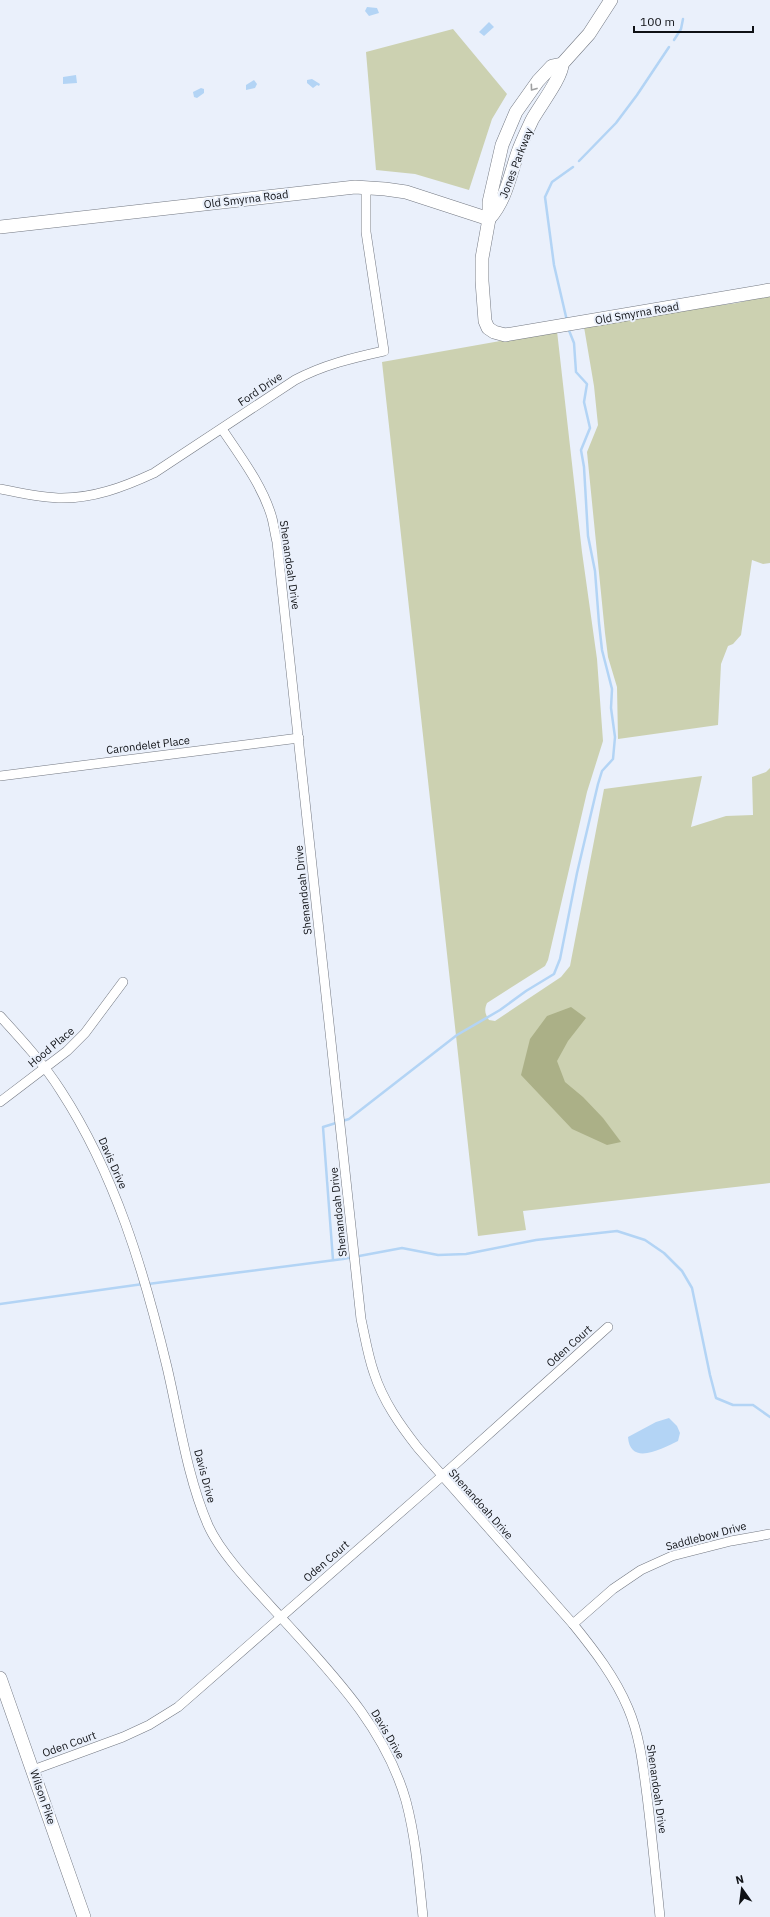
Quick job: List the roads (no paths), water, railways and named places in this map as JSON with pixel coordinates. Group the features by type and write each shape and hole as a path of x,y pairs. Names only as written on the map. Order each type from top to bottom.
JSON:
{"street":[{"name":"Jones Parkway","path":"489,219 504,198 522,141 537,110 560,74 562,64 589,34 611,0"},
{"name":"Jones Parkway","path":"505,336 488,328 485,321 482,269 489,219 489,202 497,163 516,112 538,81 552,66 562,64"},
{"name":"Old Smyrna Road","path":"0,227 326,189 366,187 406,192 489,219"},
{"name":"Ford Drive","path":"0,489 59,498 103,493 132,484 154,473 295,380 315,370 346,359 384,351 367,236 366,187"},
{"name":"Old Smyrna Road","path":"505,336 770,290"},
{"name":"Shenandoah Drive","path":"222,428 257,485 272,517 277,542 341,1121 361,1319 374,1374 385,1400 398,1421 441,1476 573,1624 596,1652 617,1686 628,1707 636,1728 642,1757 660,1917"},
{"name":"Carondelet Place","path":"0,776 299,738"},
{"name":"Hood Place","path":"0,1102 67,1051 85,1033 123,982"},
{"name":"Davis Drive","path":"0,1016 45,1068 77,1117 108,1177 146,1289 167,1364 198,1500 209,1527 229,1558 359,1708 384,1746 403,1791 412,1825 418,1858 423,1917"},
{"name":"Oden Court","path":"33,1770 84,1752 149,1725 178,1707 198,1691 608,1328"},
{"name":"Saddlebow Drive","path":"573,1624 613,1589 641,1570 672,1556 731,1541 770,1534"},
{"name":"Wilson Pike","path":"0,1678 84,1917"}],"water":[{"path":"367,7 377,8 379,13 369,16 365,11"},
{"path":"489,22 494,27 484,36 479,32"},
{"path":"76,75 77,83 63,84 63,77"},
{"path":"312,79 320,84 319,86 317,85 313,88 307,83 307,80"},
{"path":"254,80 257,84 255,88 246,90 246,85"},
{"path":"201,88 204,89 204,93 197,98 194,97 193,92"},
{"path":"669,1418 677,1426 680,1433 678,1441 664,1448 648,1453 635,1451 630,1446 628,1437 656,1422"}],"waterway":[{"path":"674,40 681,29 683,19"},
{"path":"579,161 616,123 637,95 669,47"},
{"path":"567,321 554,265 545,197 552,182 573,167"},
{"path":"333,1260 323,1127 349,1119 457,1035 500,1010 526,991 554,974 560,959 577,873 598,784 602,771 613,759 615,737 611,708 612,689 602,650 595,571 588,536 584,467 581,450 590,428 584,402 587,384 576,372 574,343 568,328"},
{"path":"148,1284 343,1259 402,1248 438,1255 466,1254 536,1240 617,1231 645,1240 664,1253 682,1271 692,1288 716,1398 733,1405 753,1405 770,1417"},
{"path":"0,1304 143,1284"}]}
